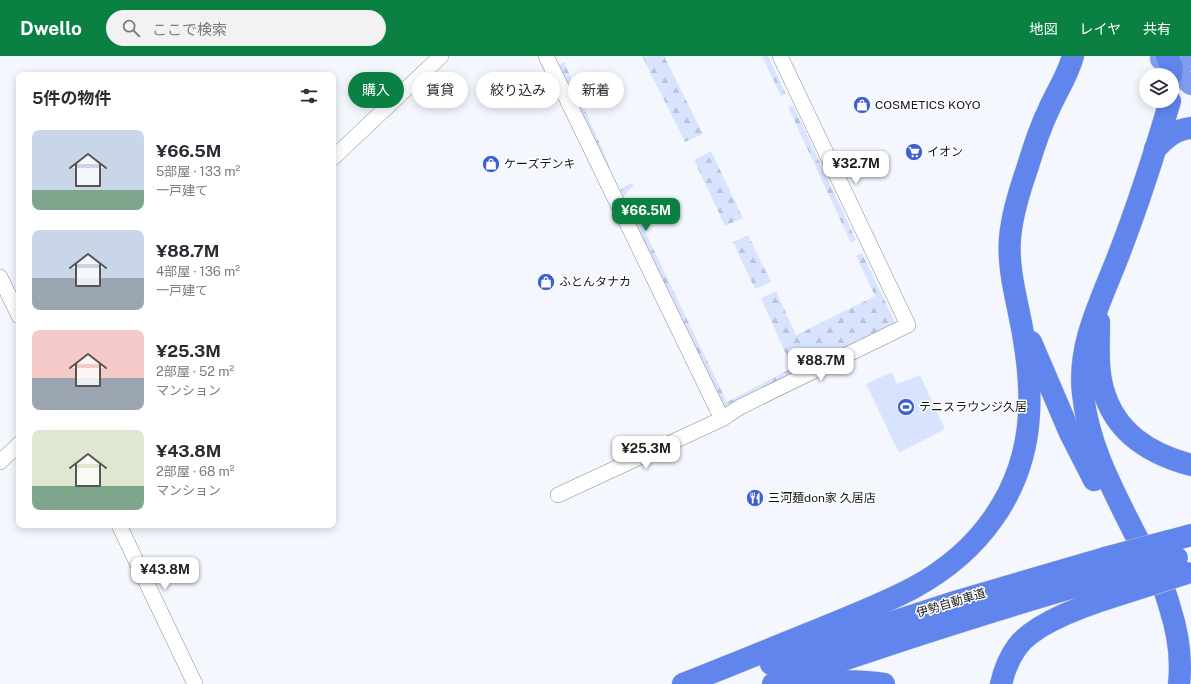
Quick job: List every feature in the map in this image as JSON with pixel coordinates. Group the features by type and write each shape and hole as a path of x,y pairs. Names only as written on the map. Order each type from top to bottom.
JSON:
{"highway":[{"path":"683,684 850,617 908,590 951,563 976,541 989,525 1010,492 1024,452 1029,414 1029,395 1027,360 1020,316 1012,280 1010,239 1015,206 1032,153 1048,110 1074,60"},
{"path":"1174,62 1191,85"},
{"path":"1168,108 1119,254 1098,303 1084,347 1082,392 1088,428 1104,470 1134,532 1164,588 1179,640 1180,667 1178,684"},
{"path":"1155,149 1170,135 1180,130 1191,128"},
{"path":"1098,303 1100,374 1103,389 1109,405 1120,422 1134,438 1150,450 1171,459 1191,465"},
{"path":"1020,316 1070,433 1151,594 1160,617 1165,643 1167,670 1164,684"},
{"name":"伊勢自動車道","path":"715,684 889,623 958,601 1112,576 1183,560 1191,535"},
{"path":"1002,684 1009,660 1018,646 1030,634 1061,616 1094,603 1112,576"},
{"name":"伊勢自動車道","path":"773,684 881,646 1112,576"},
{"path":"818,684 852,682 884,684"}],"street":[{"path":"336,155 441,56"},
{"path":"546,56 722,419"},
{"path":"558,495 722,419 740,407 908,325 780,56"},
{"path":"0,277 16,310"},
{"path":"0,462 16,447"},
{"path":"120,528 195,684"}],"green space":[{"path":"642,56 664,56 703,134 685,142"},
{"path":"762,56 768,56 786,94 781,96"},
{"path":"564,62 568,72 568,93 560,77 560,72 557,72 555,67"},
{"path":"793,105 856,240 851,243 788,107"},
{"path":"575,108 584,108 610,167 606,170"},
{"path":"711,151 743,218 725,226 694,160"},
{"path":"632,183 634,186 621,199 618,194 620,189"},
{"path":"632,205 727,402 792,368 761,298 776,291 796,335 875,296 856,256 862,253 897,326 722,413 623,210"},
{"path":"748,235 771,282 755,289 733,242"},
{"name":"テニスラウンジ久居","path":"892,372 897,384 920,375 945,429 899,453 866,384"}],"place":[{"name":"COSMETICS KOYO","path":"862,105"},
{"name":"イオン","path":"914,152"},
{"name":"ケーズデンキ","path":"491,164"},
{"name":"ふとんタナカ","path":"546,282"},
{"name":"テニスラウンジ久居","path":"906,407"},
{"name":"三河麺don家 久居店","path":"755,498"}]}
